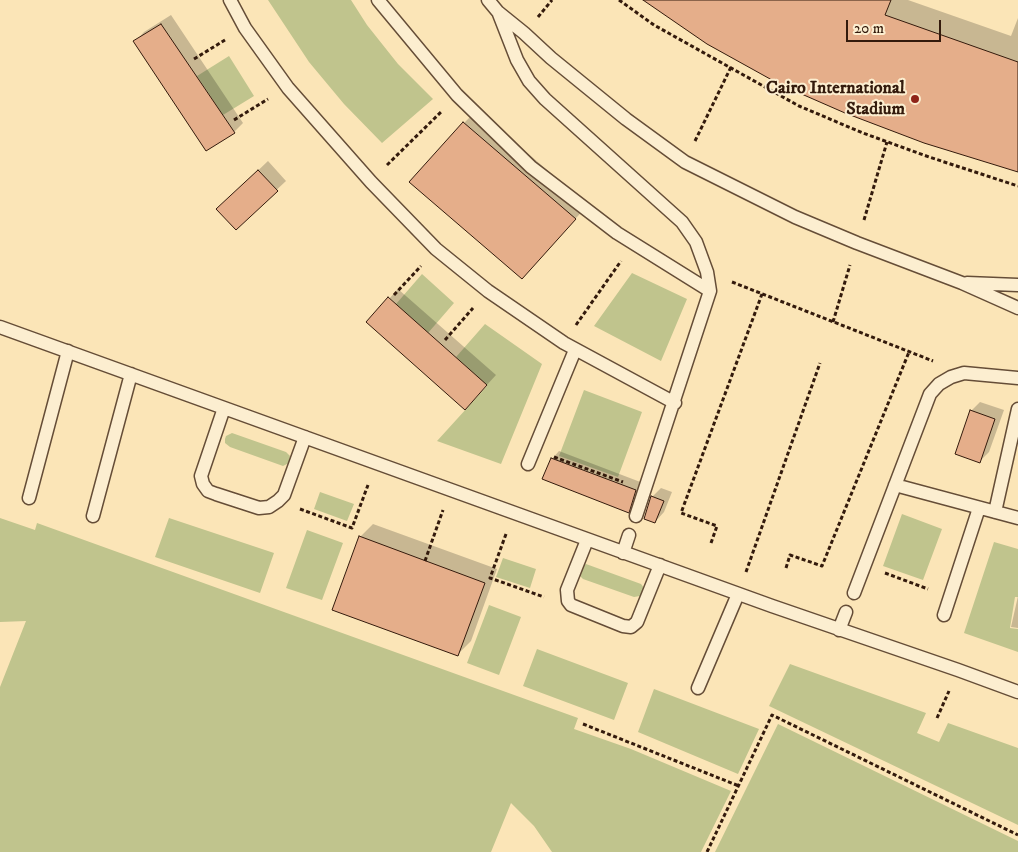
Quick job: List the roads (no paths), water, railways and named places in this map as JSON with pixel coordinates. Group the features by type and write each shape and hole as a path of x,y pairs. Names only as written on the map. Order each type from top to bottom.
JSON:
{"lane":[{"path":"230,0 245,28 288,88 371,182 436,249 488,290 564,343 674,403"},
{"path":"378,0 457,95 531,167 633,244 710,291"},
{"path":"488,0 498,12 618,113 685,162 795,217 962,283 1018,308"},
{"path":"498,12 516,60 530,81 545,99 682,222 696,242 707,272 710,291 636,516"},
{"path":"962,283 1018,285"},
{"path":"0,327 587,540 1018,692"},
{"path":"528,464 575,350"},
{"path":"29,498 68,352"},
{"path":"854,593 930,394 939,384 951,377 964,373 1018,378"},
{"path":"94,516 131,374"},
{"path":"224,408 201,476 203,484 208,491 216,494 259,508 269,507 284,495 306,437"},
{"path":"995,512 1018,409"},
{"path":"895,485 1018,518"},
{"path":"944,615 979,508"},
{"path":"624,552 629,535"},
{"path":"587,540 566,590 566,596 571,605 623,626 630,627 637,622 660,565"},
{"path":"698,688 738,594"},
{"path":"839,630 846,612"}],"place":[{"name":"Cairo International Stadium","path":"915,99"}]}
